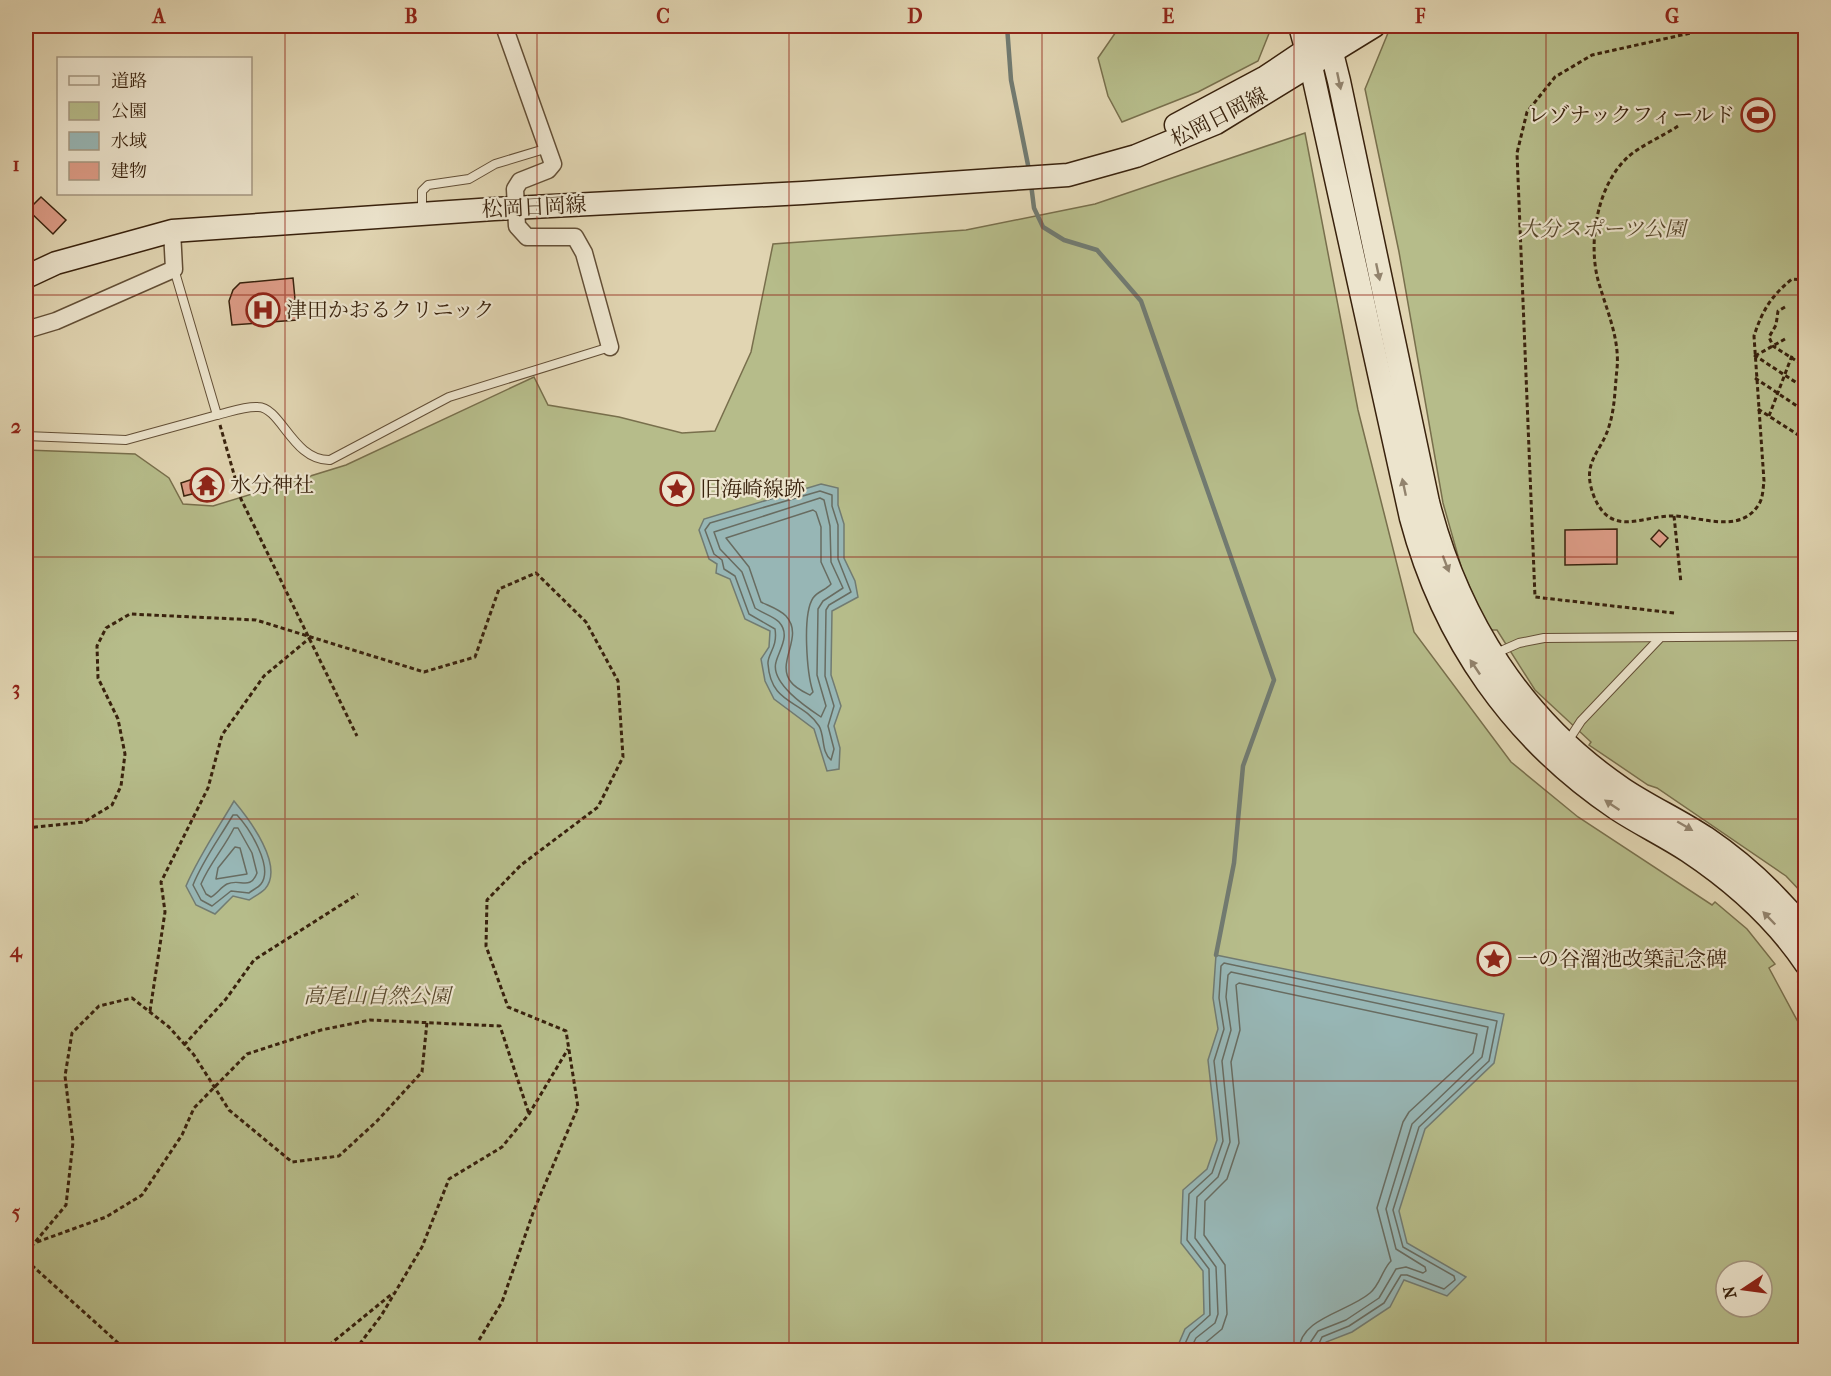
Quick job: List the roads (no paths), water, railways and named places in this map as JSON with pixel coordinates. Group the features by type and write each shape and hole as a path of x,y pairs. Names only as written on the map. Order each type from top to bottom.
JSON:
{"street":[{"path":"504,26 553,164 548,170 520,181 515,189 517,226 527,237 575,237 584,253 610,347"},
{"path":"1300,26 1414,529 1434,589 1464,650 1506,710 1551,757 1616,808 1686,849 1730,881 1774,923 1806,964"},
{"name":"松岡日岡線","path":"26,277 56,263 172,231 516,207 803,193 1050,174 1066,162 1177,133 1266,77 1309,58 1331,35 1374,26"},
{"path":"1331,35 1435,530 1457,591 1492,654 1523,699 1567,744 1621,788 1713,843 1760,882 1806,931"},
{"path":"26,330 56,321 174,268 172,231"}],"lane":[{"path":"422,213 422,191 428,185 469,179 495,164 548,148"},
{"path":"174,268 217,415"},
{"path":"26,436 126,440 217,415 259,407 268,409 298,446 318,460 330,460 449,397 610,347"},
{"path":"1492,654 1519,643 1544,638 1659,639 1806,636"},
{"path":"1567,744 1581,721 1659,639"}],"water":[{"path":"821,484 838,488 838,505 844,524 844,558 855,581 858,597 832,611 831,675 841,706 834,726 840,748 839,769 827,771 814,729 774,699 765,681 761,659 769,647 770,631 745,619 730,579 716,573 717,564 709,559 699,530 704,519"},
{"path":"234,801 263,843 271,868 270,879 265,889 249,900 233,896 215,914 196,905 186,886 202,854"},
{"path":"1216,955 1504,1014 1494,1063 1425,1129 1399,1211 1407,1243 1466,1277 1447,1296 1404,1280 1390,1307 1352,1332 1326,1342 1320,1350 1176,1350 1185,1329 1204,1314 1203,1271 1181,1243 1183,1190 1207,1169 1217,1140 1208,1060 1218,1029 1213,998"}],"waterway":[{"path":"1007,26 1011,80 1029,170"},
{"path":"1031,184 1034,208 1043,227 1064,240 1097,250 1141,301 1274,680 1243,766 1234,863 1216,955"}],"place":[{"name":"レゾナックフィールド","path":"1758,115"},
{"name":"津田かおるクリニック","path":"263,310"},
{"name":"水分神社","path":"207,485"},
{"name":"旧海崎線跡","path":"677,489"},
{"name":"一の谷溜池改築記念碑","path":"1494,959"}],"park label":[{"name":"大分スポーツ公園","path":"1602,229"},
{"name":"高尾山自然公園","path":"377,996"}]}
